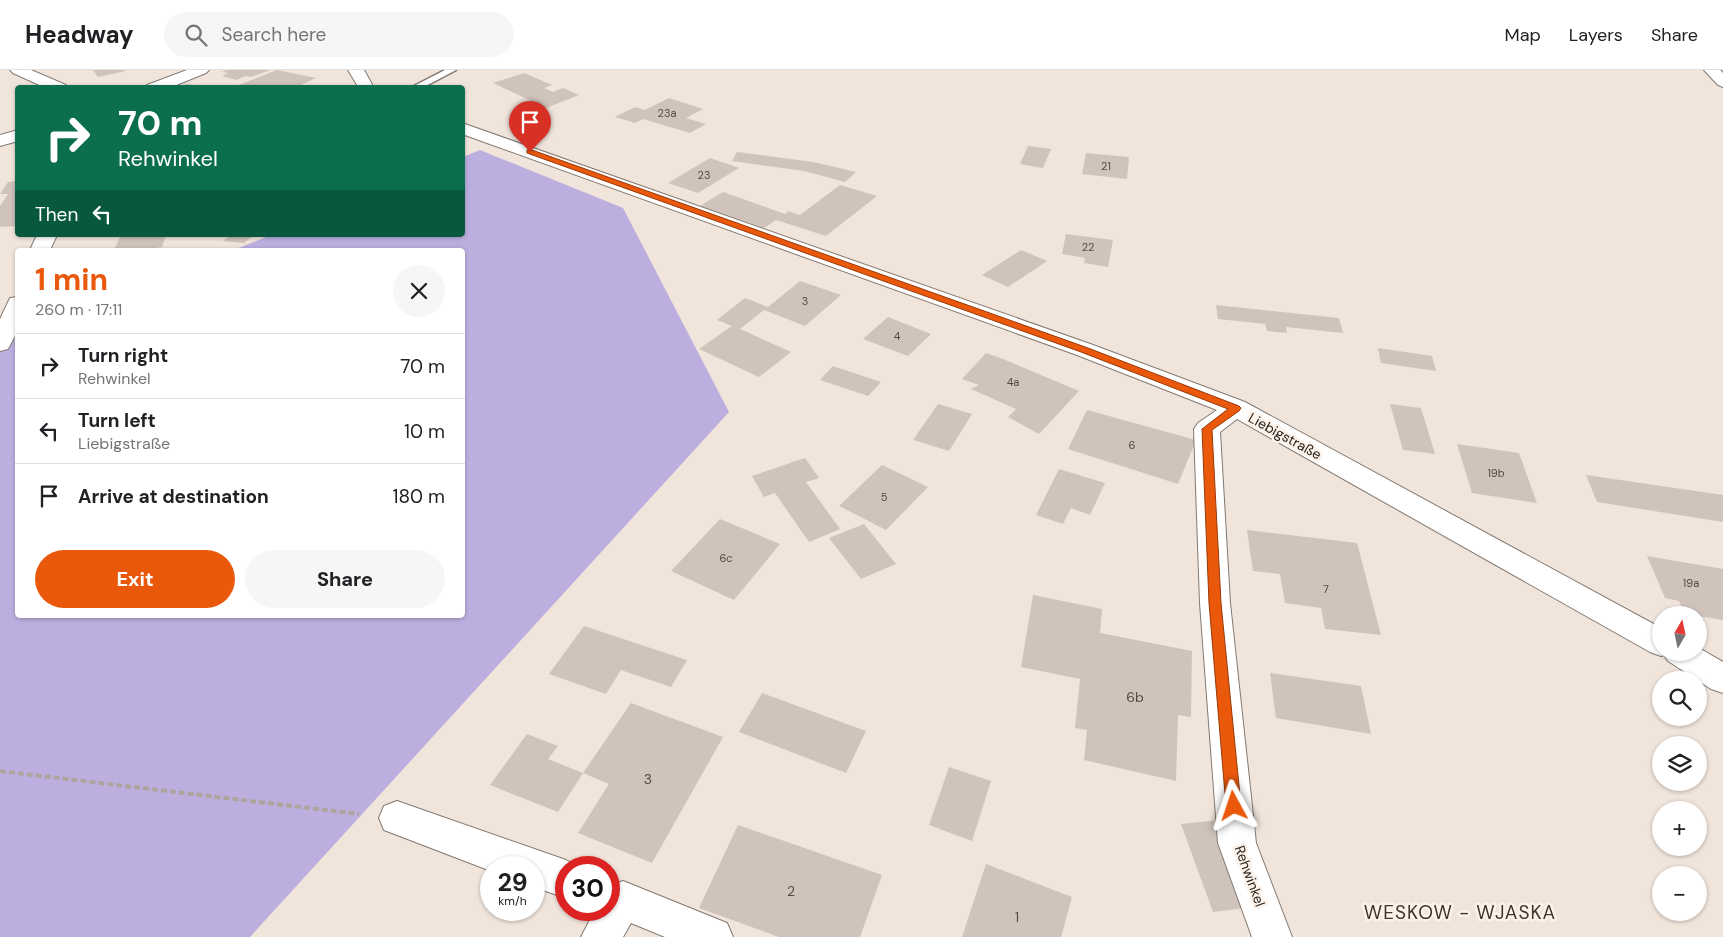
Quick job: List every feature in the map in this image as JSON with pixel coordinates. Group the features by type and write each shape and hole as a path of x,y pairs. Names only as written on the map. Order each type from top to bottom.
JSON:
{"street":[{"path":"18,70 53,85"},
{"path":"161,85 201,70"},
{"path":"356,70 365,85"},
{"path":"1712,70 1723,82"},
{"name":"Liebigstraße","path":"465,129 1085,350 1236,408 1652,638"},
{"path":"0,141 15,136"},
{"path":"0,344 15,310"},
{"name":"Rehwinkel","path":"1236,408 1207,429 1215,603 1237,843 1272,937"},
{"path":"1693,661 1723,679"},
{"path":"397,818 501,856"},
{"path":"620,899 713,937"},
{"path":"600,937 606,921"}],"lane":[{"path":"420,85 452,70"}],"path":[{"path":"0,771 397,818"}],"shaded area":[{"path":"480,150 623,208 729,412 250,937 0,937 0,344 15,339 15,618 465,618 465,248 239,248 266,237 465,237 465,156"}],"building":[{"path":"93,70 125,70 125,71 98,77"},
{"path":"226,70 270,70 236,80 222,76 228,73 222,72"},
{"path":"277,70 316,78 301,85 239,85"},
{"path":"524,73 552,85 544,88 553,92 563,88 579,95 546,108 493,83"},
{"path":"669,98 703,109 686,118 706,124 690,133 643,119 635,123 615,117 635,107 645,110"},
{"path":"1028,146 1051,149 1043,168 1020,164"},
{"path":"737,152 813,162 856,172 845,182 804,171 732,161"},
{"path":"1086,153 1129,157 1127,179 1082,174"},
{"path":"710,158 739,168 698,193 668,183"},
{"path":"15,181 15,226 0,227 0,206 8,194 0,194 8,182"},
{"path":"840,185 877,196 826,236 776,220 764,228 700,206 723,192 785,214 788,211 800,215"},
{"path":"1066,234 1113,240 1108,267 1084,263 1085,258 1062,254"},
{"path":"120,237 165,237 162,247 115,248"},
{"path":"228,237 252,237 244,243 223,241"},
{"path":"1021,250 1047,261 1008,287 982,275"},
{"path":"800,281 841,295 805,326 764,310 740,329 791,352 759,377 699,349 732,326 717,320 745,298 768,307"},
{"path":"1216,305 1339,318 1343,333 1286,327 1287,333 1267,331 1265,324 1218,319"},
{"path":"888,317 931,334 908,356 863,339"},
{"path":"1378,348 1432,356 1436,371 1381,363"},
{"path":"986,353 1079,391 1039,434 1008,417 1016,409 971,389 979,385 962,379"},
{"path":"833,366 881,382 868,396 820,380"},
{"path":"938,404 972,414 949,451 913,440"},
{"path":"1390,404 1421,408 1435,454 1403,450"},
{"path":"1087,410 1196,440 1178,484 1068,449"},
{"path":"1457,444 1519,453 1537,503 1472,493"},
{"path":"805,458 819,478 806,482 840,529 809,542 775,493 764,497 752,476"},
{"path":"882,465 928,487 886,530 839,506"},
{"path":"1059,469 1105,483 1090,515 1071,508 1063,524 1036,515"},
{"path":"1586,475 1723,495 1723,522 1597,502"},
{"path":"720,519 780,544 734,600 671,571"},
{"path":"864,524 896,564 861,579 829,538"},
{"path":"1247,530 1357,543 1381,635 1325,629 1321,608 1285,603 1280,574 1253,571"},
{"path":"1647,556 1723,569 1723,620 1708,618 1708,606 1681,606 1679,601 1665,598"},
{"path":"1033,595 1102,609 1100,633 1192,651 1191,717 1178,715 1176,781 1084,760 1087,730 1075,728 1080,679 1021,667"},
{"path":"584,626 687,660 671,687 621,670 606,694 549,674"},
{"path":"1270,673 1361,686 1371,734 1276,718"},
{"path":"762,693 866,731 846,773 739,732"},
{"path":"631,703 723,737 652,863 578,833 609,784 583,773"},
{"path":"527,734 558,746 548,759 583,773 558,812 490,785"},
{"path":"949,767 991,781 972,841 929,825"},
{"path":"1219,820 1254,907 1213,912 1181,824"},
{"path":"738,825 882,875 860,937 779,937 699,908"},
{"path":"986,864 1072,897 1061,937 962,937"}],"district":[{"name":"WESKOW - WJASKA","path":"1460,912"}],"route":[{"path":"530,152 1085,350 1236,408 1207,429 1215,603 1234,806"}]}
